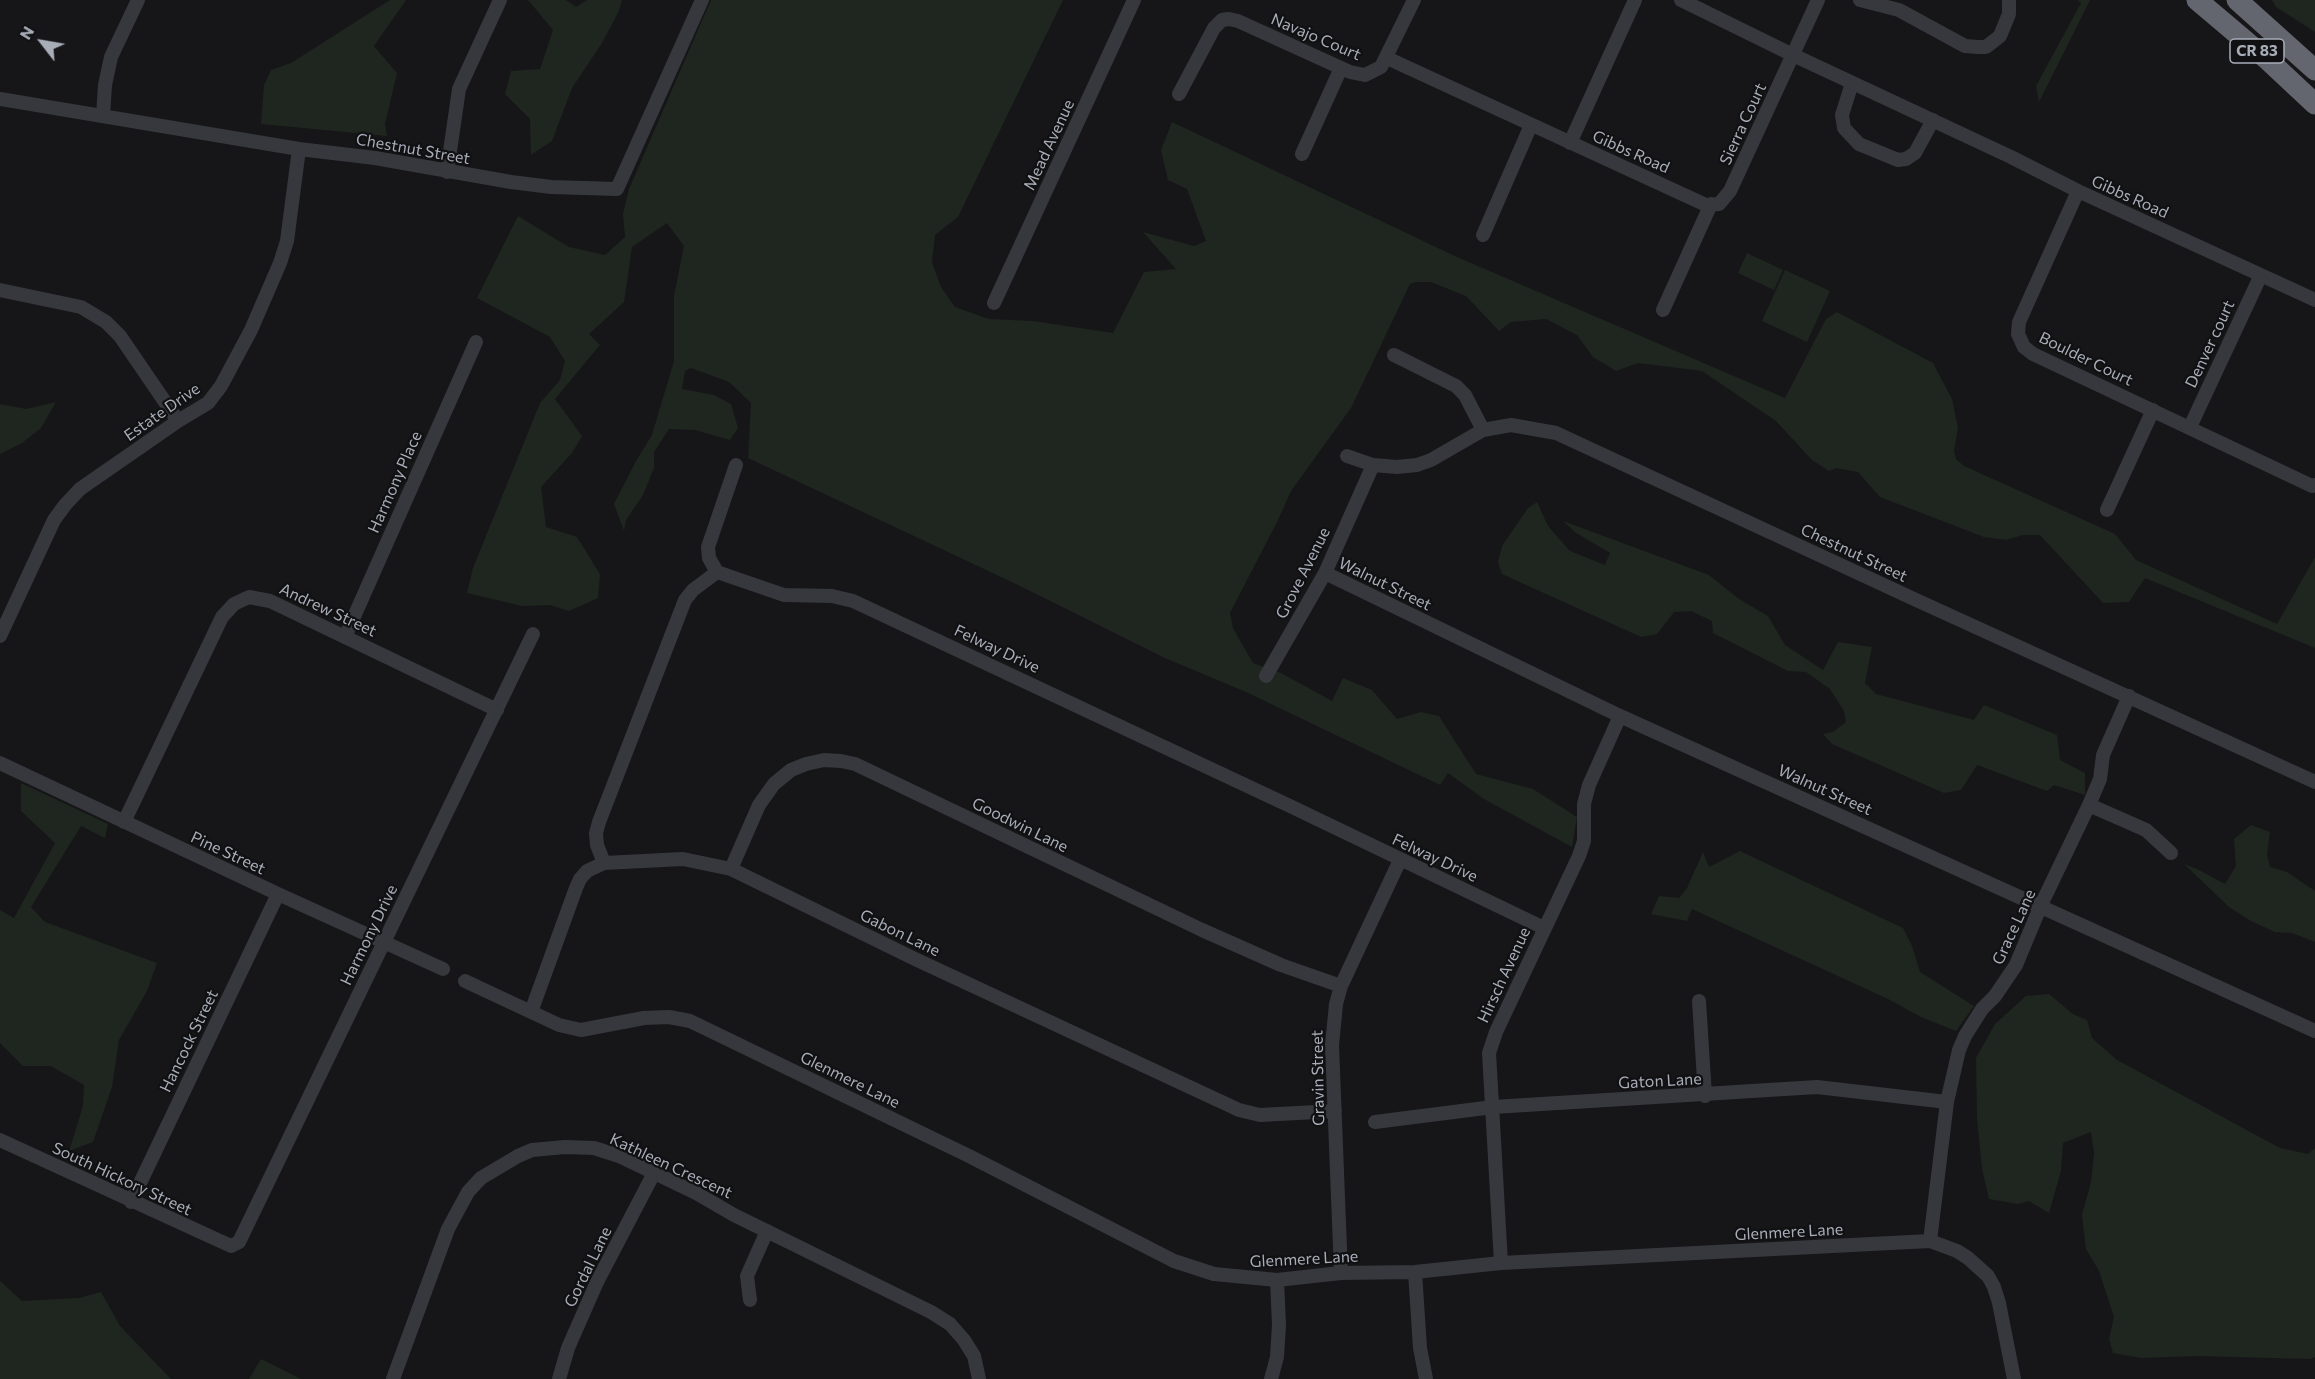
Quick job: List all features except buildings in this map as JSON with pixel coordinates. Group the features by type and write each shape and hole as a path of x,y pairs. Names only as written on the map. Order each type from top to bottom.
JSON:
{"highway":[{"name":"CR 83","path":"2197,0 2268,60 2315,104"},
{"name":"CR 83","path":"2237,0 2315,69"}],"street":[{"path":"103,116 105,85 111,57 138,0"},
{"path":"447,172 459,89 500,0"},
{"name":"Chestnut Street","path":"0,99 299,149 375,158 447,172 551,187 618,189 702,0"},
{"name":"Mead Avenue","path":"994,303 1134,0"},
{"path":"1387,58 1414,0"},
{"path":"1570,142 1635,0"},
{"name":"Gibbs Road","path":"1681,0 1793,56 1933,120 2078,191 2315,300"},
{"name":"Sierra Court","path":"1664,310 1715,204 1730,191 1818,0"},
{"path":"1860,0 1899,10 1965,46 1978,47 1986,47 2000,36 2009,14 2009,0"},
{"name":"Navajo Court","path":"1179,94 1214,28 1226,19 1238,21 1359,75 1377,70 1387,58"},
{"name":"Gibbs Road","path":"1387,58 1706,205 1715,204"},
{"path":"1302,154 1341,68"},
{"path":"1852,83 1842,116 1844,128 1859,144 1898,160 1906,159 1915,153 1933,120"},
{"path":"1483,235 1531,125"},
{"name":"Estate Drive","path":"0,636 54,520 80,489 208,403 221,386 251,330 280,263 287,241 299,149"},
{"name":"Boulder Court","path":"2078,191 2019,322 2020,339 2024,347 2032,354 2312,486 2315,485"},
{"name":"Denver court","path":"2190,427 2261,275"},
{"path":"0,290 81,307 106,322 120,336 178,421"},
{"name":"Harmony Place","path":"345,636 476,342"},
{"path":"1394,355 1455,386 1465,395 1483,430"},
{"path":"2107,510 2153,410"},
{"name":"Chestnut Street","path":"1347,456 1373,465 1396,467 1417,465 1431,460 1483,430 1511,425 1556,433 2315,782"},
{"path":"531,1012 551,951 580,879 587,871 604,863 597,845 598,822 685,600 693,590 717,572 709,558 708,547 736,465"},
{"name":"Grove Avenue","path":"1266,676 1324,573 1373,465"},
{"name":"Felway Drive","path":"717,572 784,595 832,596 853,601 1545,928"},
{"name":"Walnut Street","path":"1324,573 1620,716 2315,1030"},
{"name":"Andrew Street","path":"124,822 222,617 234,604 249,597 264,598 497,710"},
{"name":"Harmony Drive","path":"231,1246 239,1242 533,634"},
{"name":"Grace Lane","path":"1930,1241 1947,1102 1953,1071 1965,1036 1982,1008 1995,996 2016,965 2041,905 2100,779 2103,755 2129,696"},
{"name":"Hirsch Avenue","path":"1501,1263 1489,1053 1496,1032 1579,856 1584,841 1584,804 1589,785 1620,716"},
{"name":"Goodwin Lane","path":"731,869 759,805 774,784 791,770 806,764 824,760 841,761 855,764 1202,930 1281,965 1341,986"},
{"name":"Pine Street","path":"0,763 278,894 444,969"},
{"path":"2089,805 2146,830 2171,853"},
{"name":"Gabon Lane","path":"604,863 683,859 731,869 915,959 1239,1110 1260,1115 1335,1111"},
{"name":"Gravin Street","path":"1341,1273 1332,1045 1336,1004 1341,986 1400,860"},
{"name":"Hancock Street","path":"131,1202 278,894"},
{"name":"Glenmere Lane","path":"465,981 559,1025 581,1030 644,1018 669,1017 690,1021 969,1156 1174,1260 1214,1274 1277,1280 1341,1273 1415,1272 1501,1263 1930,1241 1957,1251 1968,1258 1980,1267 1991,1281 1999,1303 2014,1379"},
{"path":"1699,1001 1705,1095"},
{"name":"Gaton Lane","path":"1375,1122 1493,1107 1817,1087 1947,1102"},
{"name":"South Hickory Street","path":"0,1140 231,1246"},
{"name":"Kathleen Crescent","path":"393,1379 448,1229 468,1192 481,1178 518,1156 545,1148 594,1148 618,1156 931,1312 950,1324 964,1340 974,1356 979,1379"},
{"name":"Gordal Lane","path":"559,1379 568,1348 597,1282 654,1173"},
{"path":"750,1300 747,1276 767,1231"},
{"path":"1415,1272 1420,1348 1426,1379"},
{"path":"1271,1379 1279,1325 1277,1280"}],"shaded area":[{"path":"390,0 406,0 374,46 397,73 385,124 387,136 261,124 264,85 271,70 291,63"},
{"path":"528,0 566,0 576,7 587,0 622,0 619,11 602,43 572,88 552,141 531,155 530,119 505,94 511,71 540,69 553,30"},
{"path":"711,0 1063,0 958,217 935,235 932,262 941,287 955,307 989,319 1033,321 1113,333 1144,272 1176,269 1143,232 1194,246 1206,241 1187,189 1168,180 1161,150 1172,122 1457,257 1785,398 1826,319 1837,312 1933,363 1952,399 1958,428 1954,451 1956,459 1964,466 2115,534 2136,560 2277,624 2315,557 2315,648 2145,578 2129,602 2103,603 2040,535 2023,535 2006,540 1984,537 1880,497 1858,472 1836,468 1829,471 1812,460 1776,421 1702,371 1638,363 1616,371 1593,357 1577,335 1546,319 1511,322 1499,331 1466,296 1431,282 1416,282 1410,284 1351,408 1291,491 1230,613 1233,628 1253,663 1281,673 1332,701 1343,678 1372,690 1397,719 1421,712 1439,716 1476,774 1533,789 1577,817 1572,847 1484,799 1448,773 1440,785 1246,692 1165,658 1016,584 748,458 751,403 729,382 691,368 685,371 682,389 714,395 731,404 738,428 730,440 695,430 669,429 654,452 654,468 643,495 626,520 624,531 614,504 652,435 674,361 674,296 684,246 667,223 632,247 624,302 589,334 600,345 555,399 582,436 572,453 541,487 546,527 577,537 600,574 598,598 569,611 550,605 522,606 467,593 473,568 540,403 560,380 565,361 550,337 477,298 518,216 569,247 605,255 625,237 623,214 629,189"},
{"path":"2077,0 2090,0 2039,102 2036,86 2081,3"},
{"path":"2272,0 2315,0 2315,32 2276,7"},
{"path":"1747,253 1783,270 1774,290 1738,273"},
{"path":"1785,270 1830,291 1807,342 1762,321"},
{"path":"56,402 41,428 22,443 0,454 0,404 26,409"},
{"path":"1537,502 1548,526 1570,551 1605,565 1610,553 1576,533 1563,521 1709,575 1739,599 1768,616 1785,645 1823,670 1838,642 1872,647 1865,683 1876,694 1974,720 1984,705 2057,735 2060,760 2085,773 2085,795 2054,785 2047,791 1977,765 1961,790 1944,793 1832,744 1823,734 1833,732 1846,722 1844,711 1830,689 1806,672 1788,671 1713,633 1712,621 1691,611 1674,612 1657,634 1641,637 1502,574 1498,562 1502,546 1528,508"},
{"path":"21,783 108,824 105,838 81,826 31,907 45,922 157,963 147,991 119,1040 112,1087 93,1142 69,1151 83,1106 84,1085 51,1066 23,1066 0,1043 0,910 14,918 55,843 21,811"},
{"path":"2251,825 2270,832 2267,854 2270,867 2287,872 2315,891 2315,942 2292,933 2275,932 2251,921 2229,907 2184,864 2225,884 2236,866 2234,839"},
{"path":"1740,851 1903,928 1912,946 1920,972 1974,1006 1956,1031 1921,1017 1888,999 1692,909 1687,921 1651,914 1659,896 1679,898 1687,888 1703,852 1709,867"},
{"path":"2049,994 2073,1014 2087,1020 2092,1038 2117,1060 2280,1148 2308,1154 2315,1148 2315,1357 2310,1359 2197,1356 2141,1358 2113,1353 2109,1339 2114,1317 2099,1271 2086,1249 2082,1215 2091,1182 2094,1153 2091,1132 2063,1143 2061,1171 2049,1213 2029,1201 2018,1204 1989,1199 1982,1169 1977,1118 1976,1058 1995,1024 2026,996"},
{"path":"0,1281 22,1301 79,1298 101,1292 120,1326 171,1379 0,1379"},
{"path":"261,1359 301,1379 249,1379"}]}
